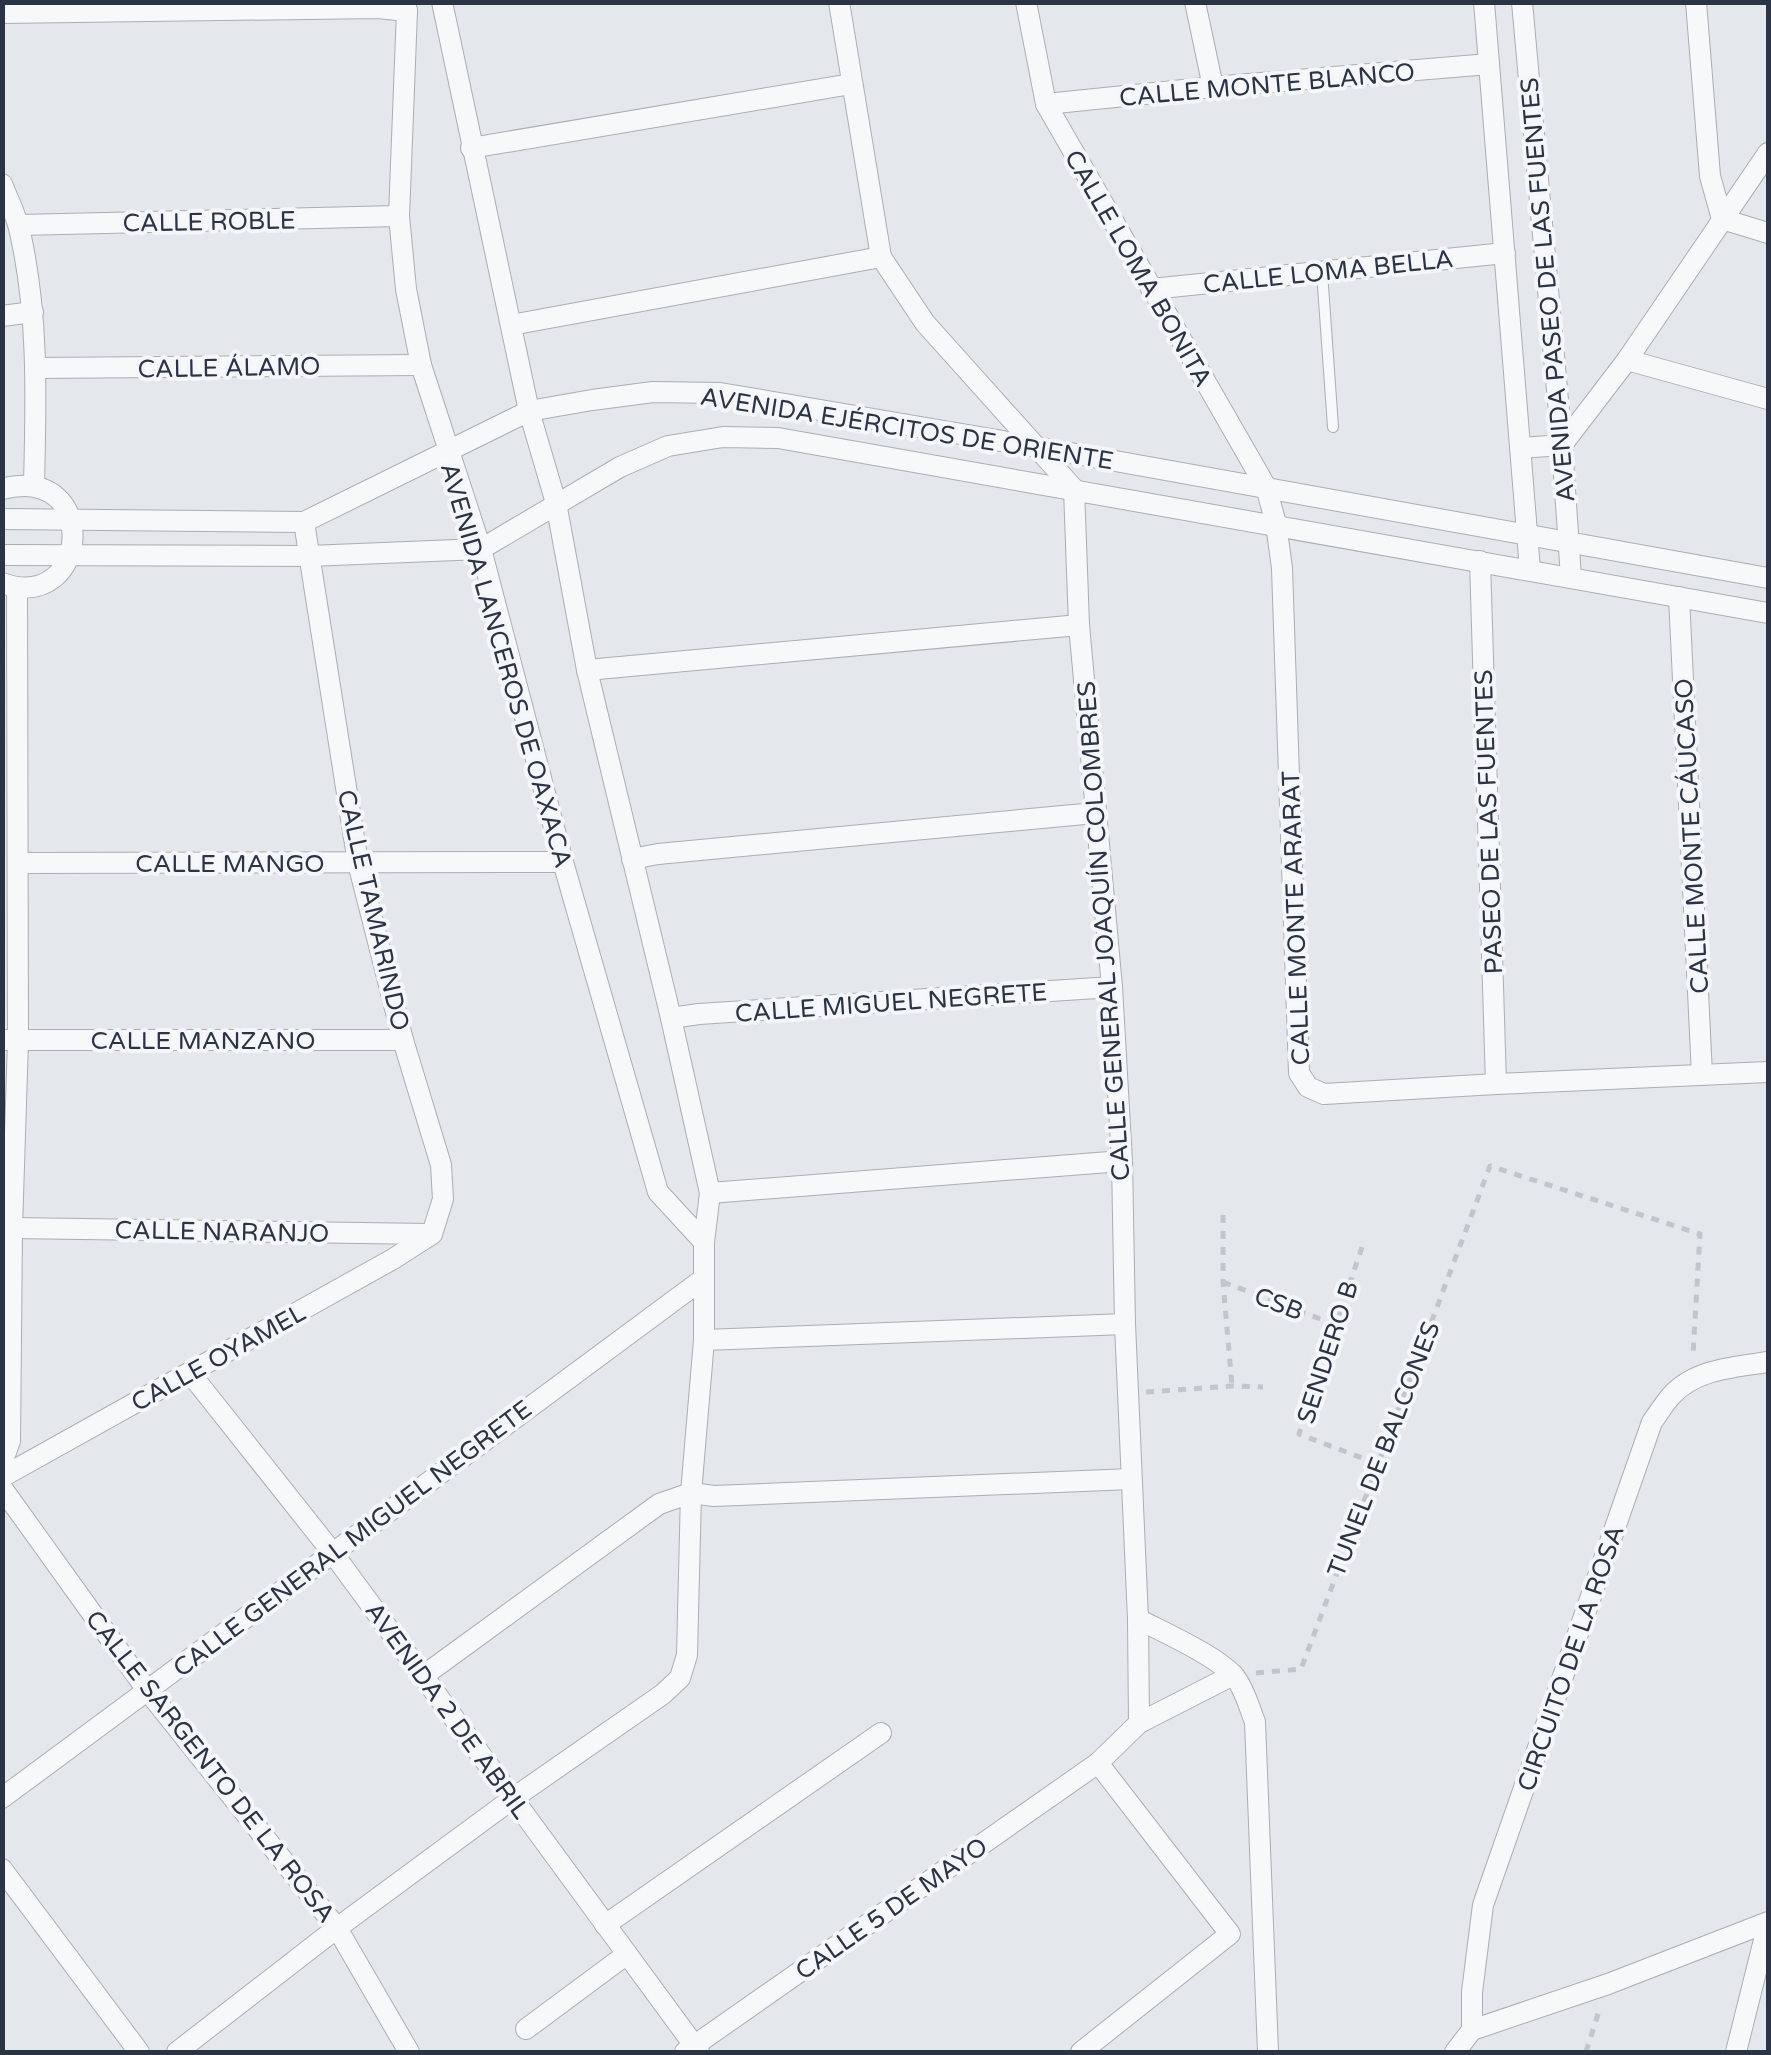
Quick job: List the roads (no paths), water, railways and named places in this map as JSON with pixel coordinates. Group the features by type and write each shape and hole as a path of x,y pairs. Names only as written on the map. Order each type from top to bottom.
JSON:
{"street":[{"path":"177,2052 512,1799 663,1694 680,1678 687,1656 691,1492 704,1340 704,1242 710,1193 587,670 556,502 529,411 442,2"},
{"path":"839,2 880,257 925,324 1074,489"},
{"name":"CALLE LOMA BONITA","path":"1026,2 1046,104 1266,488 1276,524"},
{"path":"1195,2 1214,86"},
{"name":"AVENIDA PASEO DE LAS FUENTES","path":"1484,2 1530,570"},
{"name":"AVENIDA PASEO DE LAS FUENTES","path":"1522,2 1572,578"},
{"path":"1696,2 1710,176 1722,219"},
{"path":"2,13 406,7"},
{"name":"AVENIDA LANCEROS DE OAXACA","path":"406,7 399,216 406,288 422,365 480,549 563,862 658,1192 704,1242"},
{"name":"CALLE MONTE BLANCO","path":"1046,104 1488,64"},
{"path":"471,148 852,84"},
{"path":"1520,448 1562,445 1627,360 1768,153"},
{"path":"2,184 18,226 33,312 34,486"},
{"name":"CALLE ROBLE","path":"18,226 399,216"},
{"path":"1722,219 1768,233"},
{"name":"CALLE LOMA BELLA","path":"1151,289 1505,253"},
{"path":"511,325 880,257"},
{"path":"2,316 33,312"},
{"path":"1627,360 1768,399"},
{"name":"CALLE ÁLAMO","path":"36,368 422,365"},
{"name":"AVENIDA EJÉRCITOS DE ORIENTE","path":"2,518 304,522 529,411 653,392 720,393 1768,578"},
{"name":"AVENIDA EJÉRCITOS DE ORIENTE","path":"2,555 308,556 480,549 556,502 668,446 722,437 778,438 1768,613"},
{"path":"2,488 17,485 47,490 66,508 74,531 71,555 65,566 44,583 10,586 18,863 10,1041 10,1441 2,1463"},
{"name":"CALLE GENERAL JOAQUÍN COLOMBRES","path":"1074,489 1079,625 1112,987 1122,1161 1130,1479 1138,1618"},
{"name":"CALLE TAMARINDO","path":"304,522 358,863 403,1040 441,1166 443,1199 432,1234"},
{"name":"CALLE MONTE ARARAT","path":"1276,524 1282,568 1299,1073 1308,1087 1324,1094 1768,1072"},
{"name":"PASEO DE LAS FUENTES","path":"1480,561 1496,1084"},
{"name":"CALLE MONTE CÁUCASO","path":"1679,597 1702,1075"},
{"path":"587,670 1079,625"},
{"path":"632,859 1095,813"},
{"name":"CALLE MANGO","path":"18,863 563,862"},
{"name":"CALLE MIGUEL NEGRETE","path":"671,1018 1112,987"},
{"name":"CALLE MANZANO","path":"10,1041 403,1040"},
{"path":"710,1193 1122,1161"},
{"name":"CALLE NARANJO","path":"12,1228 432,1234"},
{"name":"CALLE OYAMEL","path":"2,1476 432,1234"},
{"name":"CALLE GENERAL MIGUEL NEGRETE","path":"2,1798 703,1279"},
{"path":"704,1340 1125,1324"},
{"name":"CIRCUITO DE LA ROSA","path":"1472,2030 1472,1992 1484,1905 1652,1422 1672,1394 1692,1378 1768,1362"},
{"name":"AVENIDA 2 DE ABRIL","path":"190,1373 332,1552 693,2050"},
{"path":"424,1676 658,1504 691,1492 714,1496 1130,1479"},
{"name":"CALLE SARGENTO DE LA ROSA","path":"2,1488 146,1690 337,1928 408,2052"},
{"path":"1139,1723 1138,1618 1233,1675 1255,1722 1268,2052"},
{"name":"CALLE 5 DE MAYO","path":"693,2050 1098,1763 1139,1723 1233,1675"},
{"path":"605,1925 882,1733"},
{"path":"1081,2052 1230,1934 1098,1763"},
{"path":"2,1869 140,2052"},
{"path":"1455,2052 1472,2030 1768,1923"},
{"path":"1736,2052 1768,1923"},
{"path":"526,2028 627,1954"}],"lane":[{"path":"1322,272 1333,427"}]}
